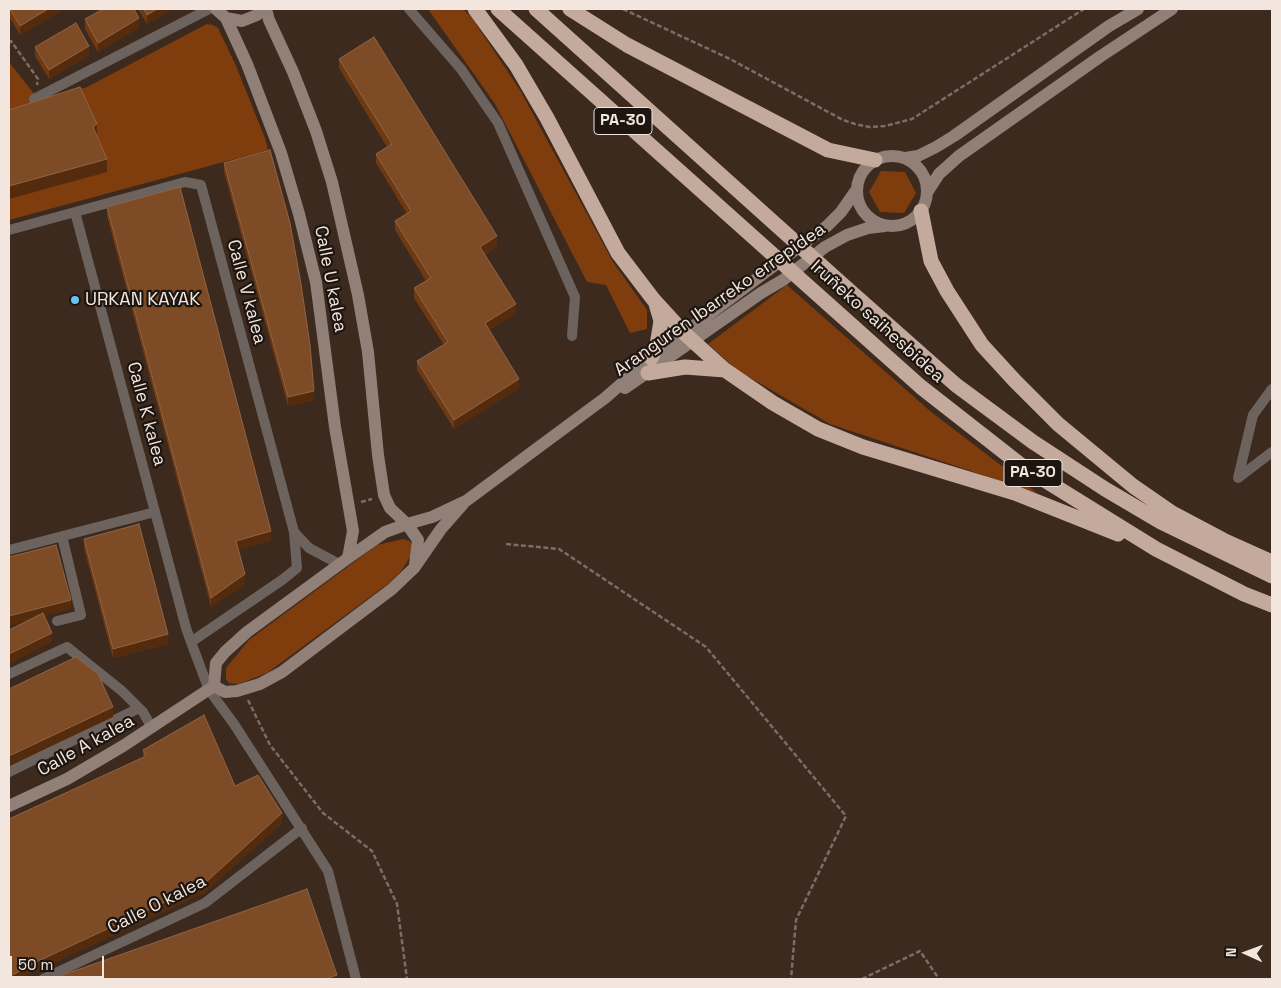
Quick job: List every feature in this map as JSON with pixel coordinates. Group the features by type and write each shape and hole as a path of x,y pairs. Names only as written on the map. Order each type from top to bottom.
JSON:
{"highway":[{"path":"476,9 516,65 548,118 618,253 654,301 725,370 773,403 818,429 863,447 1015,493 1156,549"},
{"name":"Iruñeko saihesbidea","path":"498,9 921,388 1022,466 1156,549 1244,594 1272,606"},
{"name":"Iruñeko saihesbidea","path":"536,9 956,385 1034,442 1105,489 1161,522 1272,576"},
{"path":"570,9 627,44 828,150 875,160"},
{"path":"921,211 931,260 947,291 982,345 1058,424 1133,486 1172,513 1223,540 1272,562"},
{"path":"654,301 661,322 657,345 649,366 725,370"}],"street":[{"path":"34,98 209,9"},
{"path":"216,9 226,18 242,21 257,16 262,9"},
{"name":"Calle U kalea","path":"266,9 316,131 332,182 346,238 368,352 378,455 384,495 390,508 408,524"},
{"path":"409,9 461,69 498,123 575,297 572,336"},
{"path":"905,158 918,156 954,136 1109,26 1138,9"},
{"path":"928,191 926,180 914,163 905,158 895,156 885,156 875,160 866,168 860,178 857,190 862,208 876,222 885,226 905,224 921,211 928,191 939,174 959,156 1101,56 1172,9"},
{"name":"Calle U kalea","path":"226,18 266,111 299,214 316,282 353,531 343,561"},
{"name":"Calle V kalea","path":"75,212 185,182 201,185 294,532 298,568 191,642"},
{"name":"Aranguren Ibarreko errepidea","path":"694,340 763,274 828,226 857,190"},
{"path":"9,230 75,212"},
{"name":"Calle K kalea","path":"75,212 191,642 211,688"},
{"name":"Aranguren Ibarreko errepidea","path":"466,501 441,529 414,568 392,589 282,672 260,684 242,689 225,692 211,688 216,663 224,652 247,632 385,532 432,517 466,501 605,398 633,384 649,366 694,340 760,293 782,280 825,247 847,235 868,228 885,226"},
{"path":"1272,389 1253,415 1238,478 1272,452"},
{"path":"9,550 155,512"},
{"path":"408,524 418,540 414,568"},
{"path":"294,532 309,548 343,561"},
{"path":"57,620 81,615 62,536"},
{"name":"Calle A kalea","path":"9,674 67,647 122,691 139,708 152,728"},
{"path":"211,688 328,870 356,979"},
{"name":"Calle A kalea","path":"9,806 67,778 152,728 211,688"},
{"name":"Calle A kalea","path":"9,772 139,708"},
{"name":"Calle O kalea","path":"43,979 205,903 302,828"}],"path":[{"path":"623,9 730,59 843,120 869,127 893,125 912,119 1084,9"},
{"path":"348,506 384,495"},
{"path":"506,544 558,549 706,647 846,816 796,920 791,979"},
{"path":"242,689 270,745 323,813 372,851 397,904 408,979"},
{"path":"862,979 920,951 939,979"}],"shaded area":[{"path":"428,9 463,9 472,18 520,90 613,262 647,310 647,329 630,333 606,285 587,282 495,104"},
{"path":"207,24 218,28 236,66 268,150 9,220 9,62 43,105 75,89 85,88"},
{"path":"881,171 905,172 916,193 904,213 880,212 869,192"},
{"path":"787,285 930,411 1037,493 830,424 737,370 708,344"},
{"path":"403,539 410,541 414,548 402,570 389,583 267,673 239,684 229,683 226,679 226,668 249,640 377,545"}],"building":[{"path":"10,9 48,9 20,26"},
{"path":"103,9 134,9 139,18 98,43 85,19"},
{"path":"144,9 157,9 147,15"},
{"path":"76,23 89,46 49,70 35,47"},
{"path":"374,37 497,236 480,247 516,304 485,323 519,379 454,420 417,361 448,342 414,288 431,278 395,221 411,211 376,154 392,144 339,59"},
{"path":"80,87 97,124 93,127 107,159 9,186 9,110"},
{"path":"270,150 290,223 310,345 314,391 288,397 224,163"},
{"path":"180,187 271,531 236,541 245,574 211,598 107,207"},
{"path":"139,524 168,634 113,649 84,539"},
{"path":"56,545 71,600 9,616 9,557"},
{"path":"43,613 52,633 9,654 9,630"},
{"path":"76,657 98,674 113,707 9,756 9,689"},
{"path":"204,715 235,786 258,775 282,813 204,884 34,963 9,977 9,819 146,756 143,750"},
{"path":"307,889 337,975 325,979 58,979 57,977"}],"place":[{"name":"URKAN KAYAK","path":"75,300"}]}
